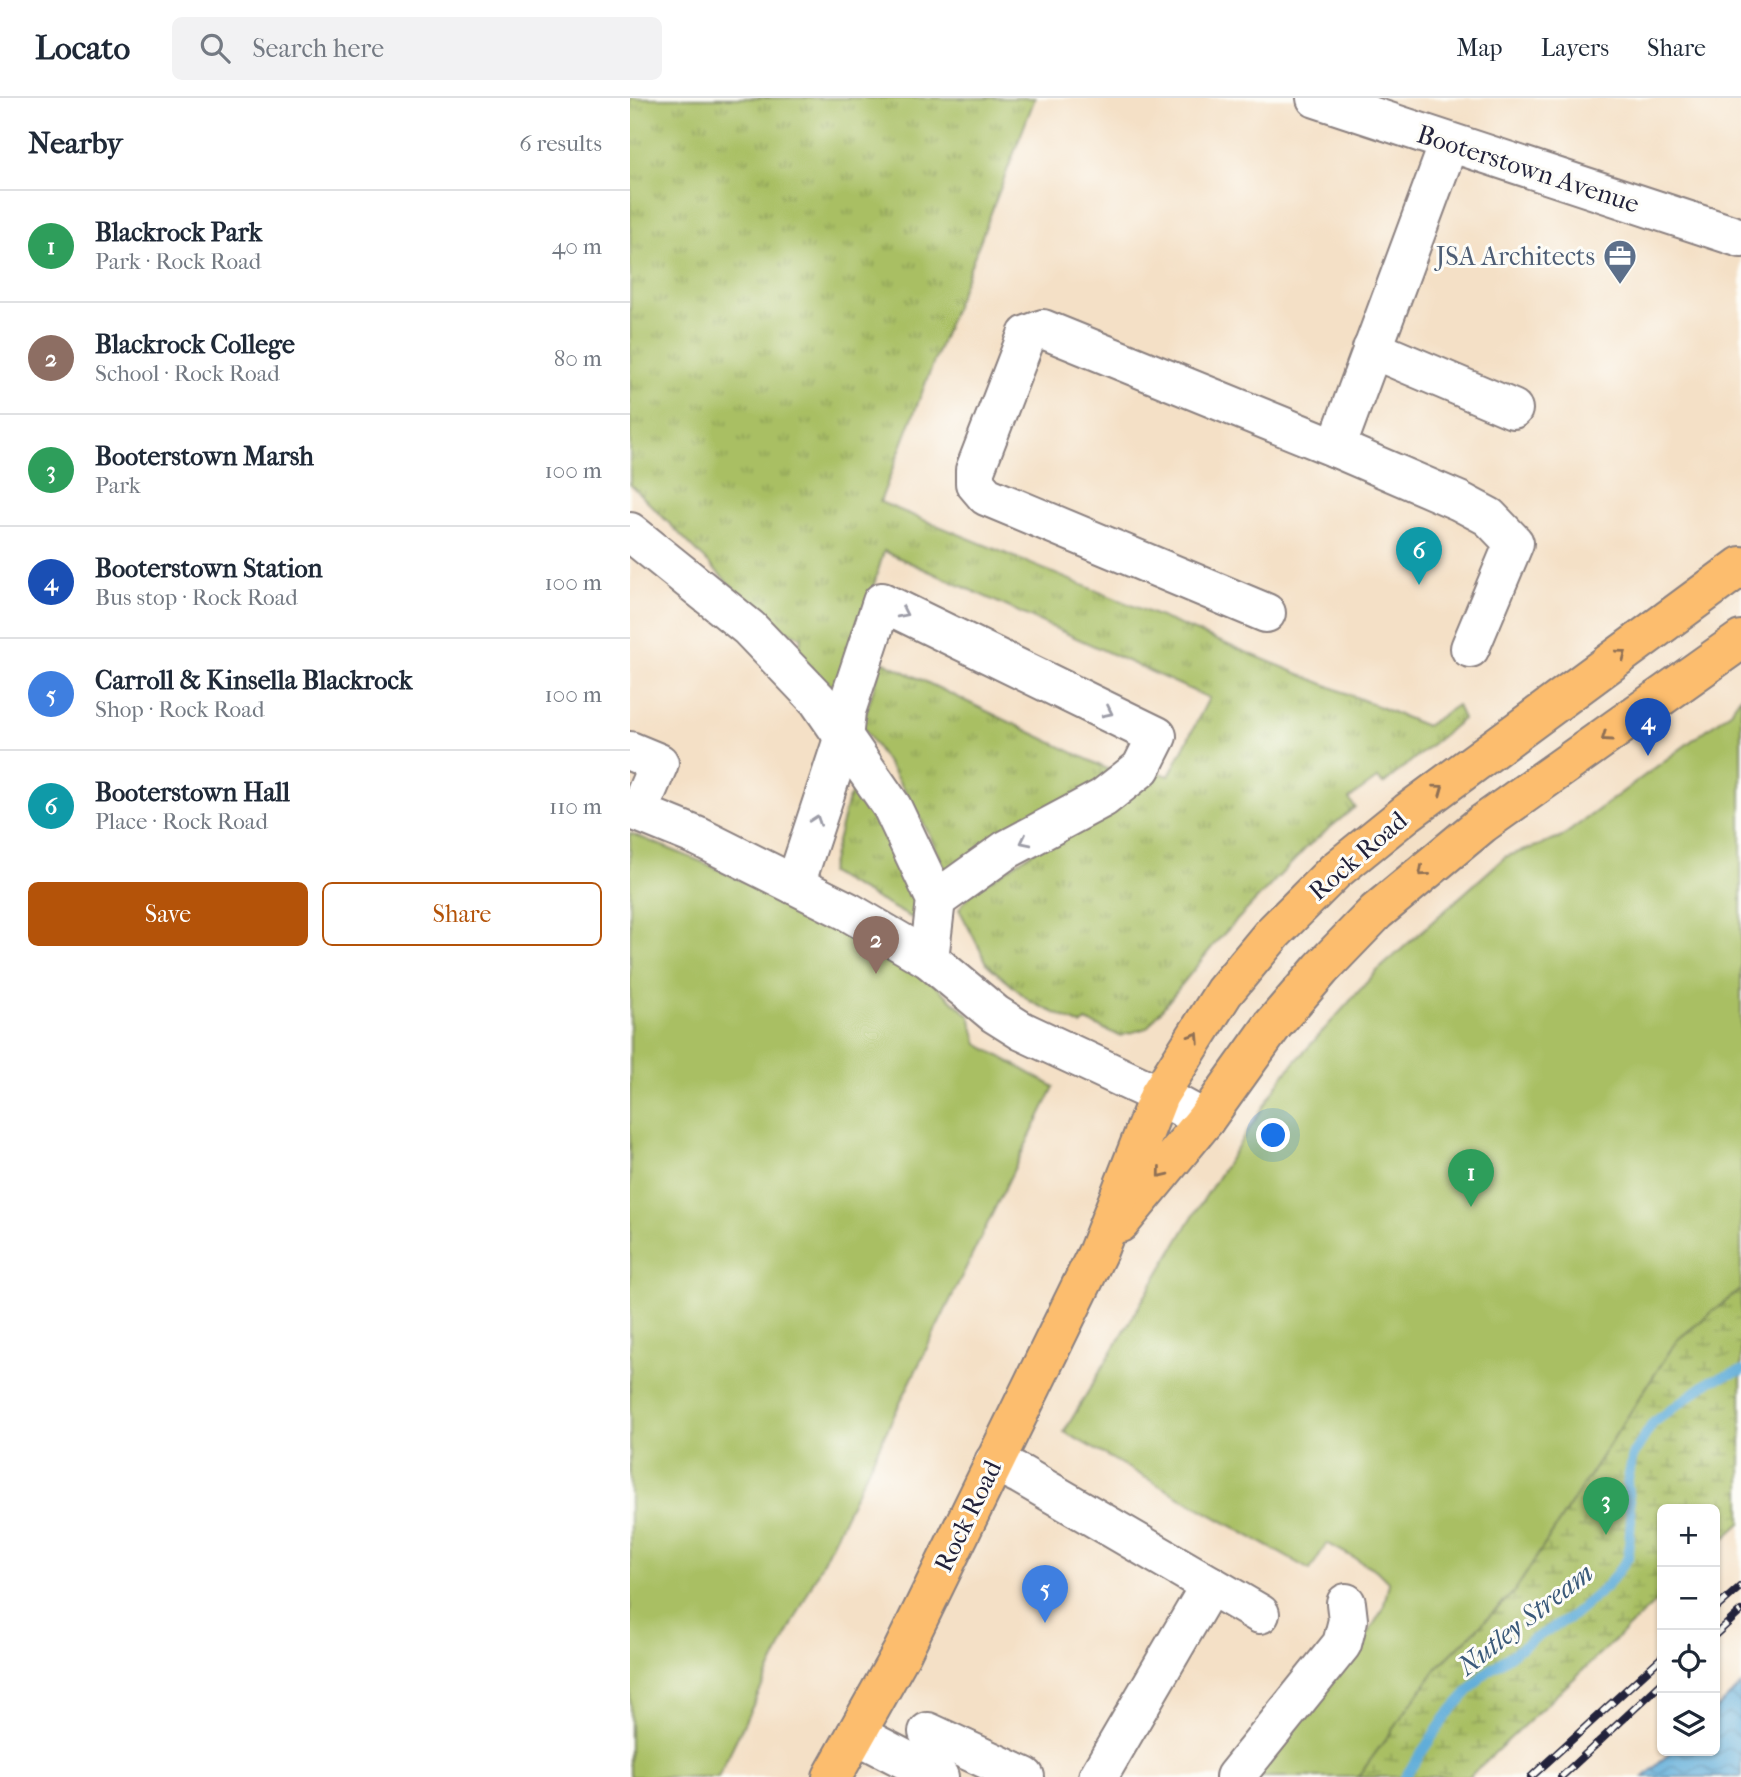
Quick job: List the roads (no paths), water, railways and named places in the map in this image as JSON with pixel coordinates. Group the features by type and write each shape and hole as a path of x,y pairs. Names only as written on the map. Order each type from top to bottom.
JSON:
{"main road":[{"name":"Rock Road","path":"832,1777 902,1652 1098,1251 1159,1095 1224,992 1273,933 1335,872 1408,812 1741,566"},
{"name":"Rock Road","path":"1098,1251 1205,1120 1273,1025 1321,969 1376,912 1482,824 1741,640"}],"street":[{"name":"Booterstown Avenue","path":"1316,98 1741,239"},
{"path":"1336,448 1449,143"},
{"path":"1266,613 986,496 975,483 975,470 1027,335 1042,329 1336,448 1489,517 1514,543 1470,648"},
{"path":"1372,349 1513,409"},
{"path":"630,532 749,628 818,700 892,807 936,900 929,959"},
{"path":"795,885 844,739 846,712 882,602 1157,736 1140,768 1103,798 1006,850 936,900"},
{"path":"630,751 659,763 634,810 699,837 849,912 929,959 995,1014 1022,1031 1159,1095 1205,1120"},
{"path":"995,1462 1260,1614"},
{"path":"1098,1777 1210,1585"},
{"path":"1235,1777 1342,1644 1348,1620 1346,1604"},
{"path":"928,1732 1025,1777"},
{"path":"856,1734 939,1777"}],"water":[{"path":"1741,1685 1741,1777 1644,1777 1667,1756 1720,1756 1720,1705"}],"waterway":[{"name":"Nutley Stream","path":"1405,1777 1447,1715 1484,1674 1532,1640 1571,1617 1607,1586 1628,1558 1631,1519 1627,1484 1633,1455 1653,1423 1710,1381 1741,1371"}],"railway":[{"path":"1720,1605 1741,1586"},
{"path":"1720,1630 1741,1611"},
{"path":"1531,1777 1657,1662"},
{"path":"1561,1777 1657,1688"}],"place":[{"name":"JSA Architects","path":"1620,286"},
{"name":"Booterstown Hall","path":"1419,585"},
{"name":"Booterstown Station","path":"1648,756"},
{"name":"Blackrock College","path":"876,974"},
{"name":"Blackrock Park","path":"1471,1207"},
{"name":"Booterstown Marsh","path":"1606,1535"},
{"name":"Carroll & Kinsella Blackrock","path":"1045,1623"}]}
